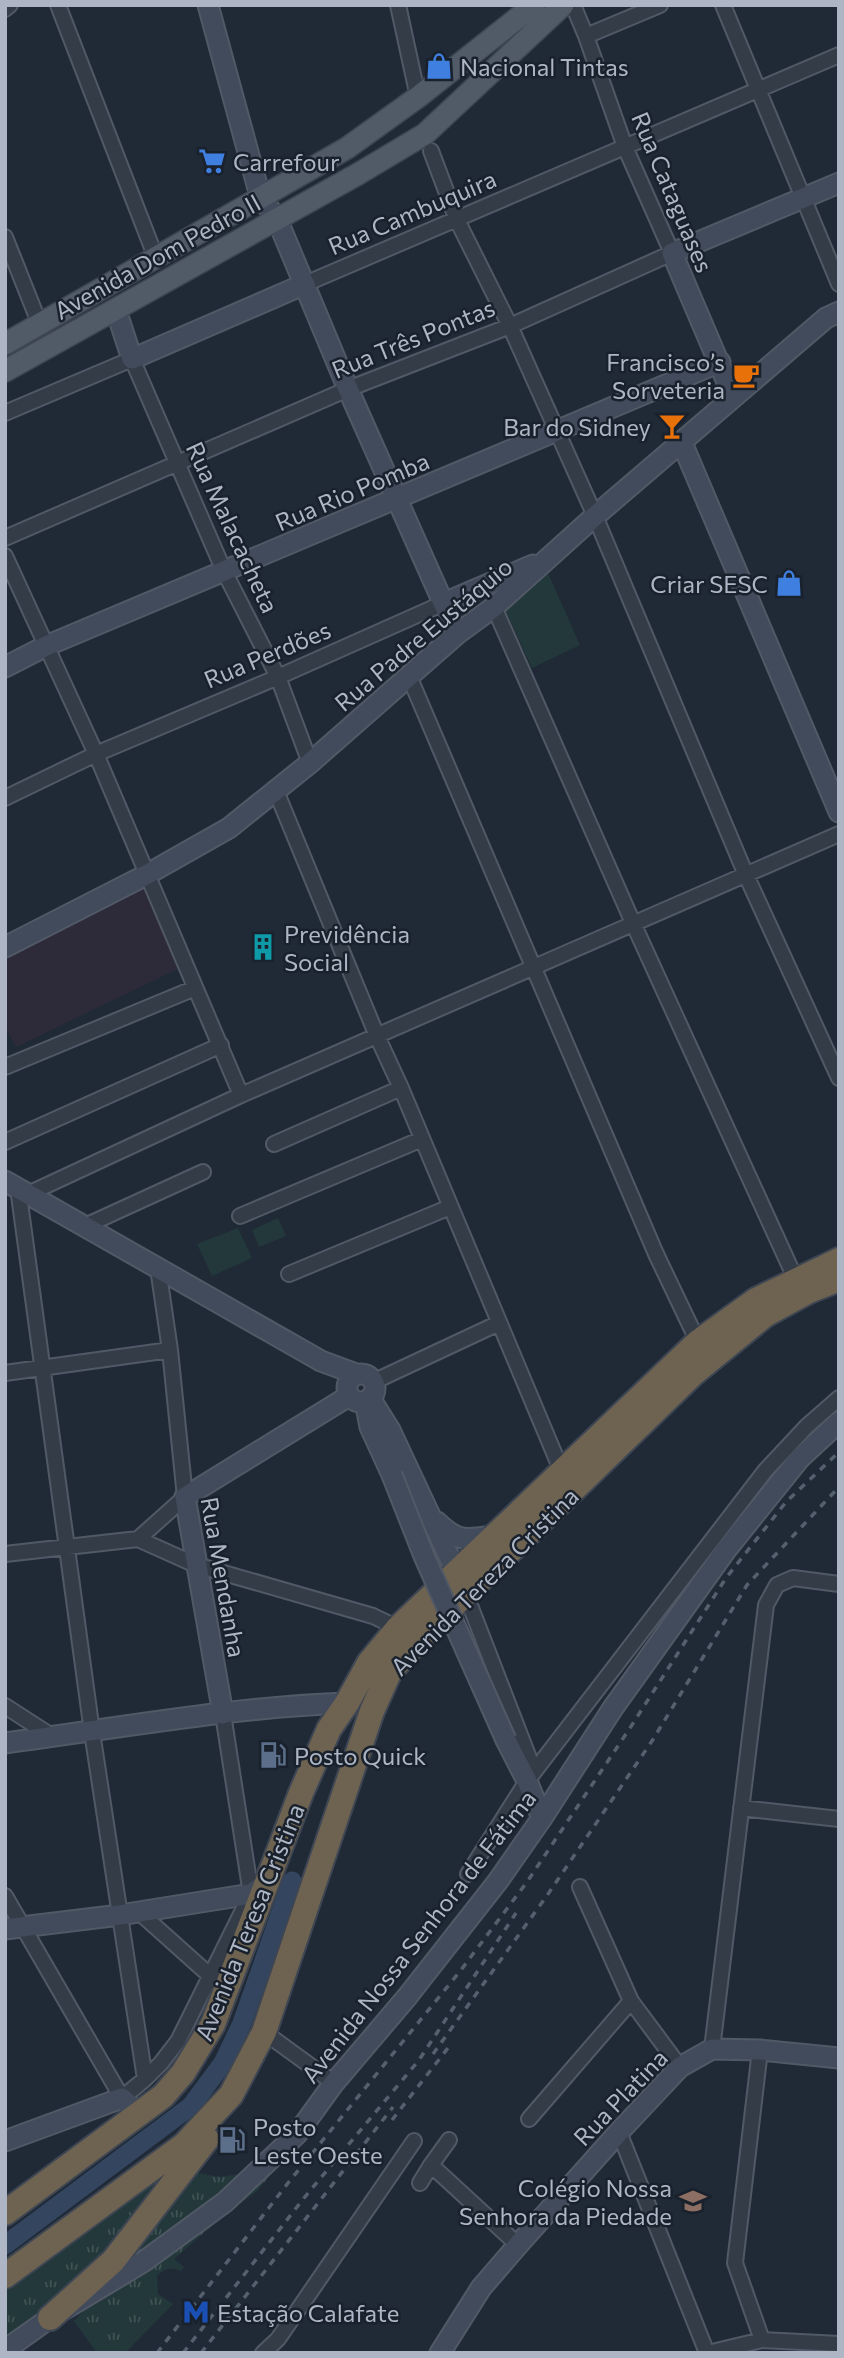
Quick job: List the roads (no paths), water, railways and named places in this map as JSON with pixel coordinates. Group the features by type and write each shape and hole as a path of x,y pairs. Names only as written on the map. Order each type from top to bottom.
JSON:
{"highway":[{"name":"Avenida Tereza Cristina","path":"301,1793 329,1729 369,1663 398,1628 698,1342 756,1300 839,1260"},
{"name":"Avenida Tereza Cristina","path":"264,2032 372,1711 388,1674 417,1641 693,1374 765,1315 809,1291 839,1279"},
{"name":"Avenida Teresa Cristina","path":"5,2213 69,2167 130,2106 163,2096 183,2073 213,2024 219,1984 301,1793"},
{"path":"50,2318 113,2261 191,2160 214,2129 264,2032"},
{"path":"5,2276 184,2146 229,2098"},
{"path":"119,2194 191,2160"}],"main road":[{"name":"Avenida Dom Pedro II","path":"5,344 346,148 418,97 534,5"},
{"name":"Avenida Dom Pedro II","path":"5,371 425,134 563,5"}],"street":[{"path":"5,9 10,5"},
{"path":"58,5 156,258"},
{"path":"208,5 260,196 277,219 348,389 457,634"},
{"path":"398,5 418,97"},
{"name":"Rua Cataguases","path":"573,5 625,148 733,396"},
{"path":"586,36 660,5"},
{"path":"723,5 839,284"},
{"name":"Rua Cambuquira","path":"5,414 839,55"},
{"path":"431,150 457,220 510,326 595,516 746,875 839,1078"},
{"name":"Rua Três Pontas","path":"5,538 348,389 510,326 672,253 839,183"},
{"path":"5,237 40,325"},
{"name":"Rua Malacacheta","path":"116,310 132,359 176,464 224,571 278,677 310,763"},
{"name":"Rua Padre Eustáquio","path":"5,947 146,875 229,828 310,763 457,634 494,607 595,516 825,318 839,312"},
{"name":"Rua Rio Pomba","path":"5,667 46,646 720,362"},
{"path":"682,443 839,812"},
{"path":"5,556 96,754 241,1095"},
{"name":"Rua Perdões","path":"5,799 96,754 550,558"},
{"path":"494,607 633,923 796,1280"},
{"path":"409,676 656,1254 698,1342"},
{"path":"276,791 562,1472"},
{"path":"14,1187 241,1095 839,834"},
{"path":"5,1067 195,988"},
{"path":"5,1142 220,1045"},
{"path":"274,1144 401,1088"},
{"path":"240,1216 422,1139"},
{"path":"91,1223 203,1172"},
{"path":"14,1187 91,1223 158,1268 321,1361 360,1389 381,1413 457,1570 531,1776 542,1818"},
{"path":"14,1187 92,1732 145,2078"},
{"path":"289,1275 450,1207"},
{"name":"Rua Mendanha","path":"158,1268 196,1565 223,1714 260,1887"},
{"path":"138,1539 186,1497 360,1389 499,1323"},
{"path":"5,1374 170,1349"},
{"path":"360,1389 370,1427 424,1556 506,1740 531,1776"},
{"path":"468,1874 531,1776 765,1471 807,1426 839,1398"},
{"name":"Avenida Nossa Senhora de Fátima","path":"8,2350 50,2318 143,2262 225,2202 297,2134 334,2083 407,1997 498,1881 613,1708 726,1550 800,1458 839,1422"},
{"path":"431,1516 458,1538 467,1540 493,1536"},
{"path":"5,1554 138,1539 196,1565 373,1616 398,1628"},
{"path":"839,1584 793,1578 777,1585 766,1605 712,2049 760,2050 839,2059"},
{"path":"5,1743 223,1714 300,1705 347,1703"},
{"path":"5,1706 53,1737"},
{"path":"741,1808 839,1819"},
{"path":"580,1886 631,2001 680,2067"},
{"path":"14,1928 139,1912 260,1887"},
{"path":"5,1896 14,1928 130,2106"},
{"path":"5,2141 130,2106 145,2078 161,2063 219,1984 139,1912"},
{"path":"530,2119 631,2001"},
{"path":"264,2032 334,2083"},
{"name":"Rua Platina","path":"440,2353 481,2288 619,2132 680,2067 712,2049"},
{"path":"760,2050 735,2263 762,2340"},
{"path":"619,2132 708,2353 762,2340 839,2344 838,2353"},
{"path":"419,2183 449,2140"},
{"path":"263,2353 278,2339 414,2141"},
{"path":"431,2165 518,2245"},
{"path":"5,2202 69,2167"}],"waterway":[{"path":"5,2245 191,2106 223,2063 242,2023 292,1881"}],"railway":[{"path":"157,2353 288,2183 461,1970 527,1882 726,1578 786,1502 839,1452"},
{"path":"433,2054 546,1897 652,1741 747,1585 839,1487"},
{"path":"183,2353 304,2198 419,2060 516,1913"},
{"path":"392,2120 448,2048"},
{"path":"201,2353 393,2107"}],"place":[{"name":"Nacional Tintas","path":"439,66"},
{"name":"Carrefour","path":"212,161"},
{"name":"Francisco’s Sorveteria","path":"746,375"},
{"name":"Bar do Sidney","path":"672,426"},
{"name":"Criar SESC","path":"789,583"},
{"name":"Previdência Social","path":"263,947"},
{"name":"Posto Quick","path":"273,1755"},
{"name":"Posto Leste Oeste","path":"232,2140"},
{"name":"Colégio Nossa Senhora da Piedade","path":"693,2201"},
{"name":"Estação Calafate","path":"196,2312"}]}
